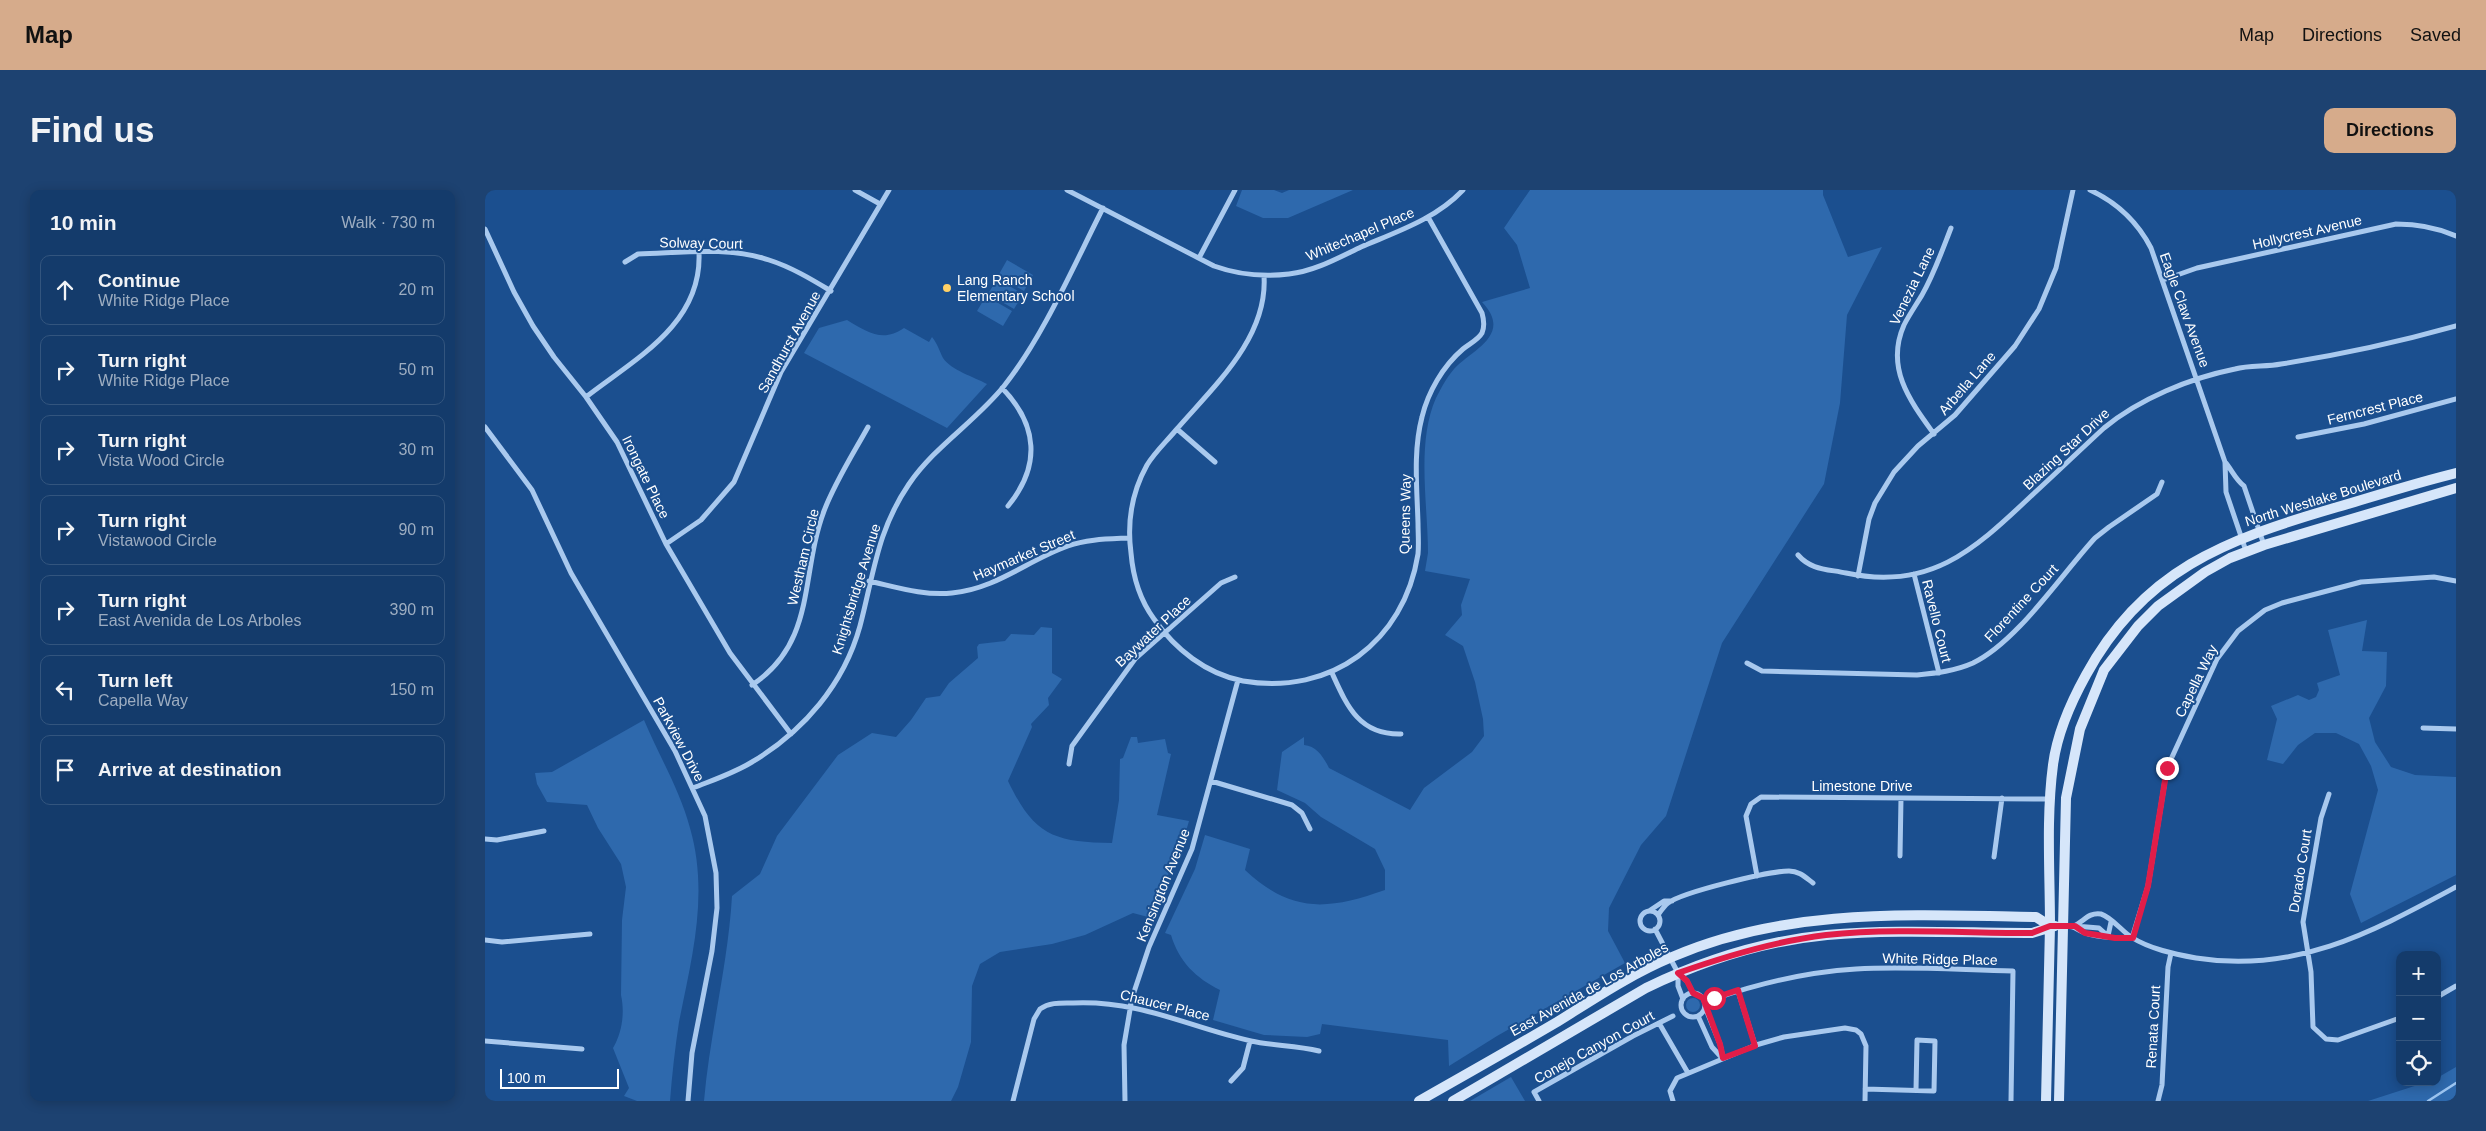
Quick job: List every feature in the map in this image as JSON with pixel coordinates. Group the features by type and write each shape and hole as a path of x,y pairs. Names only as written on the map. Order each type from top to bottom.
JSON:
{"main road":[{"name":"North Westlake Boulevard","path":"2046,1101 2050,926 2050,799 2053,764 2062,730 2075,694 2097,654 2126,614 2157,586 2200,558 2259,531 2456,473"},
{"name":"North Westlake Boulevard","path":"2059,1101 2067,791 2080,729 2105,670 2120,647 2158,606 2205,572 2246,551 2456,488"},
{"name":"East Avenida de Los Arboles","path":"1419,1101 1671,957 1748,932 1827,918 1881,915 2037,917 2050,926"},
{"name":"East Avenida de Los Arboles","path":"1453,1101 1646,988 1678,973 1751,949 1826,935 1881,932 2032,933 2050,926 2063,926"}],"street":[{"path":"855,190 881,204"},
{"name":"Sandhurst Avenue","path":"666,544 701,520 734,482 781,372 831,291 889,190"},
{"name":"Whitechapel Place","path":"1067,190 1199,258 1232,272 1264,276 1291,274 1315,268 1428,218 1446,206 1463,190"},
{"path":"1199,258 1235,190"},
{"name":"Arbella Lane","path":"1858,576 1869,519 1884,486 1904,460 1955,415 2015,346 2039,310 2057,268 2073,190"},
{"name":"Eagle Claw Avenue","path":"2090,190 2116,204 2137,224 2151,248 2199,380 2225,462 2227,492 2246,551"},
{"name":"Knightsbridge Avenue","path":"693,788 751,763 791,734 823,701 844,667 860,625 869,581 887,523 910,483 935,453 1002,388 1033,343 1103,208"},
{"name":"Queens Way","path":"1264,276 1263,296 1259,312 1244,348 1155,455 1140,481 1134,498 1129,538 1132,567 1139,590 1149,612 1164,634 1181,650 1198,663 1238,680 1262,684 1286,684 1310,680 1332,672 1356,659 1375,642 1393,619 1405,596 1418,552 1417,449 1422,415 1431,392 1443,371 1462,350 1479,337 1484,326 1482,313 1428,218"},
{"name":"Hollycrest Avenue","path":"2163,280 2197,268 2395,224 2416,224 2438,228 2456,236"},
{"name":"Venezia Lane","path":"1934,434 1903,388 1897,352 1903,326 1929,280 1951,228"},
{"name":"Irongate Place","path":"485,229 514,292 533,326 553,358 586,397 617,442 666,544 730,653 791,734"},
{"path":"586,397 661,340 677,323 694,289 699,253"},
{"name":"Solway Court","path":"625,262 638,254 737,253 768,259 796,270 831,291"},
{"name":"Blazing Star Drive","path":"1798,555 1807,565 1858,576 1887,577 1914,574 1950,562 1981,543 2122,413 2151,397 2235,368 2279,365 2407,340 2456,326"},
{"path":"1002,388 1024,415 1031,445 1027,477 1018,494 1008,506"},
{"name":"Ferncrest Place","path":"2298,438 2363,424 2456,399"},
{"name":"Parkview Drive","path":"485,427 532,490 571,573 675,751 705,816 711,843 717,908 712,951 692,1053 687,1101"},
{"name":"Westham Circle","path":"753,685 778,663 795,637 806,597 824,511 868,427"},
{"path":"1177,429 1215,462"},
{"name":"Eagle Claw Avenue","path":"2225,462 2232,469 2237,481 2243,486 2264,545"},
{"path":"2227,484 2237,481"},
{"name":"Florentine Court","path":"1747,663 1762,671 1917,675 1939,673 1973,662 2001,644 2095,538 2157,494 2162,482"},
{"name":"Haymarket Street","path":"869,581 927,593 959,592 999,581 1070,545 1097,539 1129,538"},
{"name":"Ravello Court","path":"1914,574 1939,673"},
{"name":"Baywater Place","path":"1069,764 1072,746 1119,678 1135,659 1221,583 1235,577"},
{"name":"Capella Way","path":"2133,938 2148,886 2167,768 2217,659 2238,631 2265,610 2282,603 2361,582 2434,577 2456,581"},
{"path":"1332,672 1345,702 1363,723 1376,731 1401,734"},
{"name":"Kensington Avenue","path":"1125,1101 1124,1046 1130,1007 1149,947 1192,849 1238,680"},
{"path":"2423,728 2456,729"},
{"path":"1211,781 1292,804 1302,813 1310,829"},
{"name":"Dorado Court","path":"2329,794 2321,818 2304,911 2304,937 2313,1006 2312,1021 2320,1036 2326,1039 2338,1040 2396,1019"},
{"name":"Limestone Drive","path":"1757,876 1746,816 1751,804 1755,800 1767,796 2050,799"},
{"path":"1900,856 1901,798"},
{"path":"1994,858 2003,798"},
{"path":"485,839 497,840 544,831"},
{"path":"1658,915 1659,924 1655,929 1649,931 1641,926 1641,916 1663,901 1672,901 1717,886 1757,876 1788,871 1798,873 1813,883"},
{"name":"East Avenida de Los Arboles","path":"2075,926 2092,914 2103,915 2133,938 2171,953 2205,959 2263,960 2307,953 2347,942 2383,926 2456,887"},
{"path":"1658,915 1672,901"},
{"path":"1649,911 1658,915"},
{"path":"2108,936 2111,922"},
{"name":"East Avenida de Los Arboles","path":"2063,926 2075,926 2085,933 2133,938"},
{"path":"1655,929 1678,973 1678,986 1683,999 1681,1006 1685,1013 1691,1017 1698,1016 1705,1007"},
{"path":"485,940 502,942 590,934"},
{"name":"Renata Court","path":"2157,1101 2162,1084 2168,967 2171,953"},
{"name":"White Ridge Place","path":"1714,998 1738,990 1802,975 1856,969 2013,970 2011,1101"},
{"path":"1678,973 1687,981 1693,993 1703,998 1720,1044 1723,1058"},
{"path":"2439,996 2456,986"},
{"path":"1738,990 1755,1046"},
{"path":"1683,999 1693,993"},
{"name":"Chaucer Place","path":"1013,1101 1034,1019 1040,1009 1055,1003 1119,1004 1182,1019 1250,1041 1304,1047 1319,1051"},
{"name":"Conejo Canyon Court","path":"1539,1101 1534,1092 1673,1016"},
{"path":"1698,1016 1712,1047 1723,1058"},
{"path":"1659,1023 1688,1073"},
{"path":"1673,1101 1670,1091 1677,1078 1723,1058 1784,1037 1845,1028 1856,1030 1865,1040 1865,1101"},
{"path":"1865,1089 1916,1090 1934,1090 1935,1041 1917,1040 1916,1090"},
{"path":"485,1041 582,1049"},
{"path":"1231,1081 1243,1068 1250,1041"}],"shaded area":[{"path":"1242,190 1274,190 1282,193 1289,190 1353,190 1288,218 1263,218 1236,206"},
{"path":"1530,190 1823,190 1823,195 1848,257 1882,247 1847,315 1840,403 1824,484 1722,643 1666,816 1641,845 1609,908 1608,931 1625,963 1497,1036 1449,1066 1448,1040 1322,1024 1320,1034 1307,1037 1264,1035 1213,1020 1220,990 1203,980 1189,968 1174,945 1171,935 1165,933 1195,869 1205,835 1250,849 1245,870 1262,884 1295,901 1311,904 1346,902 1385,890 1385,870 1375,849 1321,817 1305,803 1277,790 1282,752 1304,737 1304,745 1316,750 1329,768 1410,810 1424,788 1472,752 1484,736 1483,719 1475,682 1463,646 1445,635 1462,615 1461,605 1470,579 1425,571 1428,553 1425,474 1426,434 1436,398 1447,379 1454,369 1487,340 1492,332 1493,324 1490,314 1482,302 1530,288 1517,245 1504,228"},
{"path":"1007,260 1033,275 1024,291 998,276"},
{"path":"997,279 1023,294 1014,309 988,294"},
{"path":"986,296 1012,311 1003,326 977,311"},
{"path":"847,320 875,334 889,335 904,328 929,342 932,337 943,358 951,366 987,384 947,428 804,353 819,328"},
{"path":"2367,620 2362,651 2387,652 2386,686 2369,718 2375,742 2391,767 2415,775 2456,777 2456,875 2361,923 2350,894 2378,790 2371,766 2359,744 2336,733 2315,733 2298,745 2283,764 2267,760 2277,719 2271,706 2298,695 2309,700 2316,697 2319,690 2317,683 2340,675 2328,630"},
{"path":"1041,627 1052,628 1052,673 1062,679 1048,698 1049,705 1031,724 1032,727 1008,781 1027,813 1048,832 1075,840 1112,843 1119,800 1120,759 1123,758 1131,737 1137,737 1138,743 1165,739 1168,753 1171,754 1157,815 1189,821 1181,848 1148,917 1133,913 1085,935 1052,944 1000,952 980,964 972,986 971,1042 958,1087 951,1101 704,1101 710,1050 727,947 732,896 760,874 777,836 838,755 872,733 896,737 911,720 926,698 940,696 949,683 978,658 977,647 979,644 1005,641 1011,634 1034,635"},
{"path":"644,720 686,814 696,853 698,877 697,925 679,1022 670,1101 637,1101 624,1096 629,1088 613,1048 619,1036 623,1016 621,995 622,920 626,887 621,864 598,828 587,805 547,802 537,784 535,773 552,772"},
{"path":"1690,998 1696,998 1700,1005 1696,1012 1690,1012 1686,1008 1686,1002"},
{"path":"2456,1067 2456,1101 2368,1101 2415,1086 2441,1086 2441,1076"},
{"path":"1511,1077 1525,1101 1470,1101"}],"waterway":[{"path":"2428,1101 2456,1083"}],"place":[{"name":"Lang Ranch Elementary School","path":"947,288"}],"route":[{"path":"1714,998 1738,990 1755,1046 1723,1058 1720,1044 1703,998 1693,993 1687,981 1678,973 1751,949 1826,935 1881,932 2032,933 2050,926 2075,926 2085,933 2115,938 2133,938 2135,924 2148,886 2167,768"}]}
